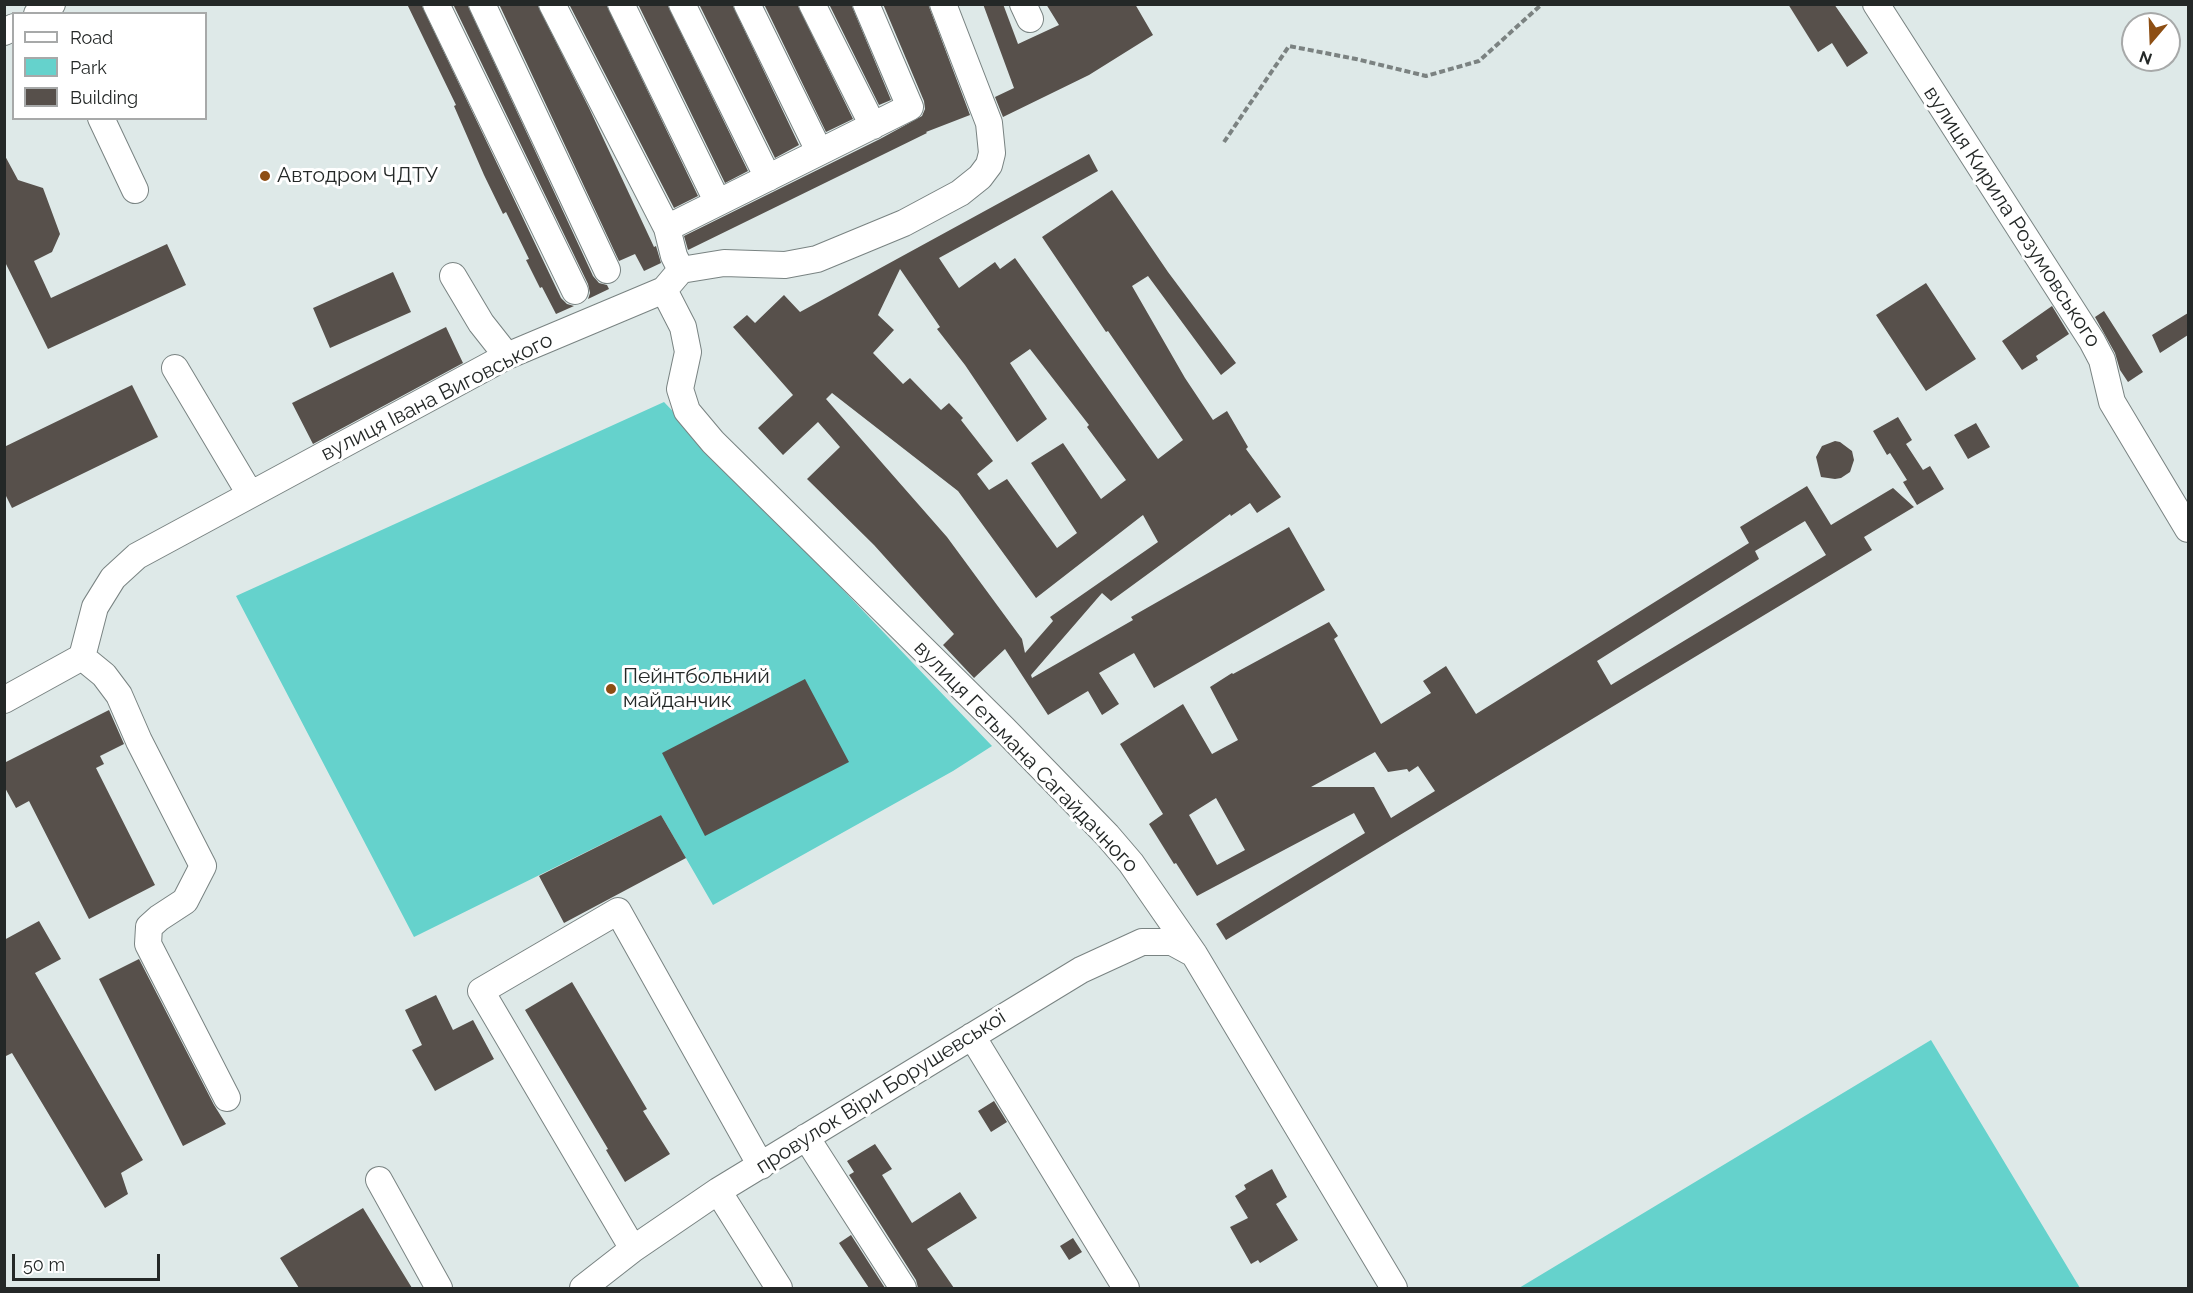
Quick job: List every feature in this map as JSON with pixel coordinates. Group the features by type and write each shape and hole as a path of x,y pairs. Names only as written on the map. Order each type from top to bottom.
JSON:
{"street":[{"path":"436,4 575,291"},
{"path":"482,4 607,270"},
{"path":"552,4 667,228 674,256 681,270 724,264 785,265 817,259 903,223 960,194 980,177 989,165 992,153 989,123 943,4"},
{"path":"621,4 717,201"},
{"path":"682,4 768,178"},
{"path":"747,4 819,151"},
{"path":"812,4 873,126"},
{"path":"667,228 717,201 910,107 866,4"},
{"name":"вулиця Кирила Розумовського","path":"1876,4 2092,340 2102,360 2112,402 2188,529"},
{"path":"102,120 135,190"},
{"name":"вулиця Івана Виговського","path":"82,657 95,607 113,578 137,556 507,356 664,290 681,270"},
{"path":"453,276 481,323 507,356"},
{"name":"вулиця Гетьмана Сагайдачного","path":"664,290 683,327 688,352 680,389 687,411 713,442 1107,835 1151,890 1194,954 1394,1288"},
{"path":"175,368 250,494"},
{"path":"4,700 82,657 104,675 119,695 144,751 203,866 185,901 149,927 148,944 227,1098"},
{"path":"633,1249 481,991 618,911 761,1166"},
{"name":"провулок Віри Борушевської","path":"583,1288 633,1249 718,1191 1081,970 1142,942 1172,942 1194,954"},
{"path":"972,1036 1126,1288"},
{"path":"806,1137 903,1288"},
{"path":"379,1180 439,1288"},
{"path":"718,1191 779,1288"}],"path":[{"path":"1224,141 1289,46 1356,58 1426,76 1479,61 1542,4"}],"green space":[{"name":"Пейнтбольний майданчик","path":"664,402 992,746 953,771 713,905 661,815 414,937 236,596"},
{"path":"1931,1040 2080,1288 1519,1288"}],"building":[{"path":"407,4 421,4 561,298 567,304 574,306 556,314 542,287 540,288 526,260 529,259 506,212 503,214 484,175 454,106 456,105"},
{"path":"453,4 467,4 593,276 599,283 607,285 609,289 588,299 590,293 588,284"},
{"path":"499,4 537,4 654,247 656,246 661,263 644,271 635,254 619,261"},
{"path":"569,4 606,4 698,196 674,208"},
{"path":"638,4 667,4 748,171 725,183"},
{"path":"699,4 732,4 799,145 775,158"},
{"path":"764,4 797,4 853,119 826,132"},
{"path":"829,4 851,4 891,100 879,105"},
{"path":"883,4 928,4 970,115 926,132 688,250 684,236 922,116 925,109 924,101"},
{"path":"983,4 1003,4 1018,44 1059,25 1046,4 1135,4 1153,35 1089,75 1003,117 995,97 1014,88"},
{"path":"1788,4 1834,4 1868,53 1847,67 1832,43 1818,52"},
{"path":"4,154 18,180 43,188 60,234 52,252 34,261 51,298 167,244 186,285 48,349 4,260"},
{"path":"1089,154 1098,171 939,258 959,288 995,262 1000,269 1015,258 1158,459 1183,440 1042,237 1112,190 1168,272 1236,363 1221,375 1148,276 1132,286 1185,378 1213,420 1227,411 1248,447 1246,449 1281,497 1257,513 1250,503 1231,516 1230,514 1111,601 1102,593 1031,675 1032,678 1133,620 1131,617 1289,527 1325,590 1154,688 1134,653 1099,673 1119,704 1102,715 1088,691 1048,715 1005,649 974,678 943,645 954,634 874,545 807,479 840,447 818,422 783,455 758,428 793,395 733,327 747,315 755,323 784,295 800,312","holes":["900,269 940,327 937,329 965,365 1017,442 1047,419 1010,363 1030,349 1089,425 1087,427 1126,480 1101,499 1063,443 1031,463 1077,533 1057,548 1007,479 989,490 977,474 993,461 961,420 963,418 949,403 941,410 910,378 903,384 873,353 894,330 878,315","832,393 958,491 1036,598 1143,515 1158,542 1050,617 1053,621 1025,653 1022,639 947,537 826,399"]},
{"path":"393,272 411,312 330,348 313,308"},
{"path":"1926,283 1976,359 1926,391 1876,315"},
{"path":"2052,306 2069,334 2036,356 2038,360 2022,370 2002,341"},
{"path":"2104,311 2143,372 2128,382 2095,317"},
{"path":"2188,313 2188,335 2160,353 2152,335"},
{"path":"446,327 463,363 313,444 292,403"},
{"path":"132,385 158,437 12,508 4,492 4,447"},
{"path":"1898,417 1912,440 1906,444 1923,470 1930,466 1944,489 1917,505 1903,482 1907,480 1890,453 1887,455 1873,431"},
{"path":"1976,423 1990,447 1968,459 1954,435"},
{"path":"1835,441 1852,451 1854,460 1850,472 1841,478 1821,477 1816,457 1822,446"},
{"path":"1807,486 1831,525 1893,488 1914,507 1864,537 1872,550 1226,940 1216,924 1365,833 1354,813 1197,896 1149,824 1163,814 1120,744 1183,704 1212,754 1238,740 1210,687 1329,622 1338,636 1334,639 1381,724 1431,693 1423,681 1446,666 1476,714 1749,543 1740,527","holes":["1805,521 1826,555 1611,685 1597,661 1759,559 1755,551","1375,752 1388,772 1407,769 1409,772 1418,766 1435,791 1391,818 1374,787 1311,787","1216,798 1245,850 1217,865 1189,815"]},
{"path":"805,679 849,762 705,836 662,753"},
{"path":"109,710 124,744 100,756 104,764 96,768 155,885 89,919 29,801 16,808 4,786 4,763"},
{"path":"661,815 686,858 564,923 539,876"},
{"path":"39,921 61,959 35,973 143,1160 121,1173 128,1194 105,1208 12,1053 4,1057 4,940"},
{"path":"139,959 226,1124 183,1146 99,979"},
{"path":"572,982 647,1109 643,1111 670,1154 625,1182 606,1150 608,1149 525,1010"},
{"path":"436,995 453,1030 473,1020 494,1059 435,1091 412,1050 422,1045 405,1010"},
{"path":"994,1101 1007,1122 991,1132 978,1111"},
{"path":"875,1144 892,1169 882,1175 912,1223 960,1192 977,1218 927,1249 954,1288 918,1288 916,1280 849,1175 854,1172 847,1161"},
{"path":"1272,1169 1287,1197 1276,1204 1298,1240 1260,1263 1258,1260 1251,1264 1230,1227 1248,1218 1235,1196 1246,1189 1244,1185"},
{"path":"363,1208 412,1288 299,1288 280,1258"},
{"path":"851,1235 885,1288 869,1288 839,1243"},
{"path":"1073,1238 1082,1252 1069,1260 1060,1246"}],"place":[{"name":"Автодром ЧДТУ","path":"265,176"},
{"name":"Пейнтбольний майданчик","path":"611,689"}]}
